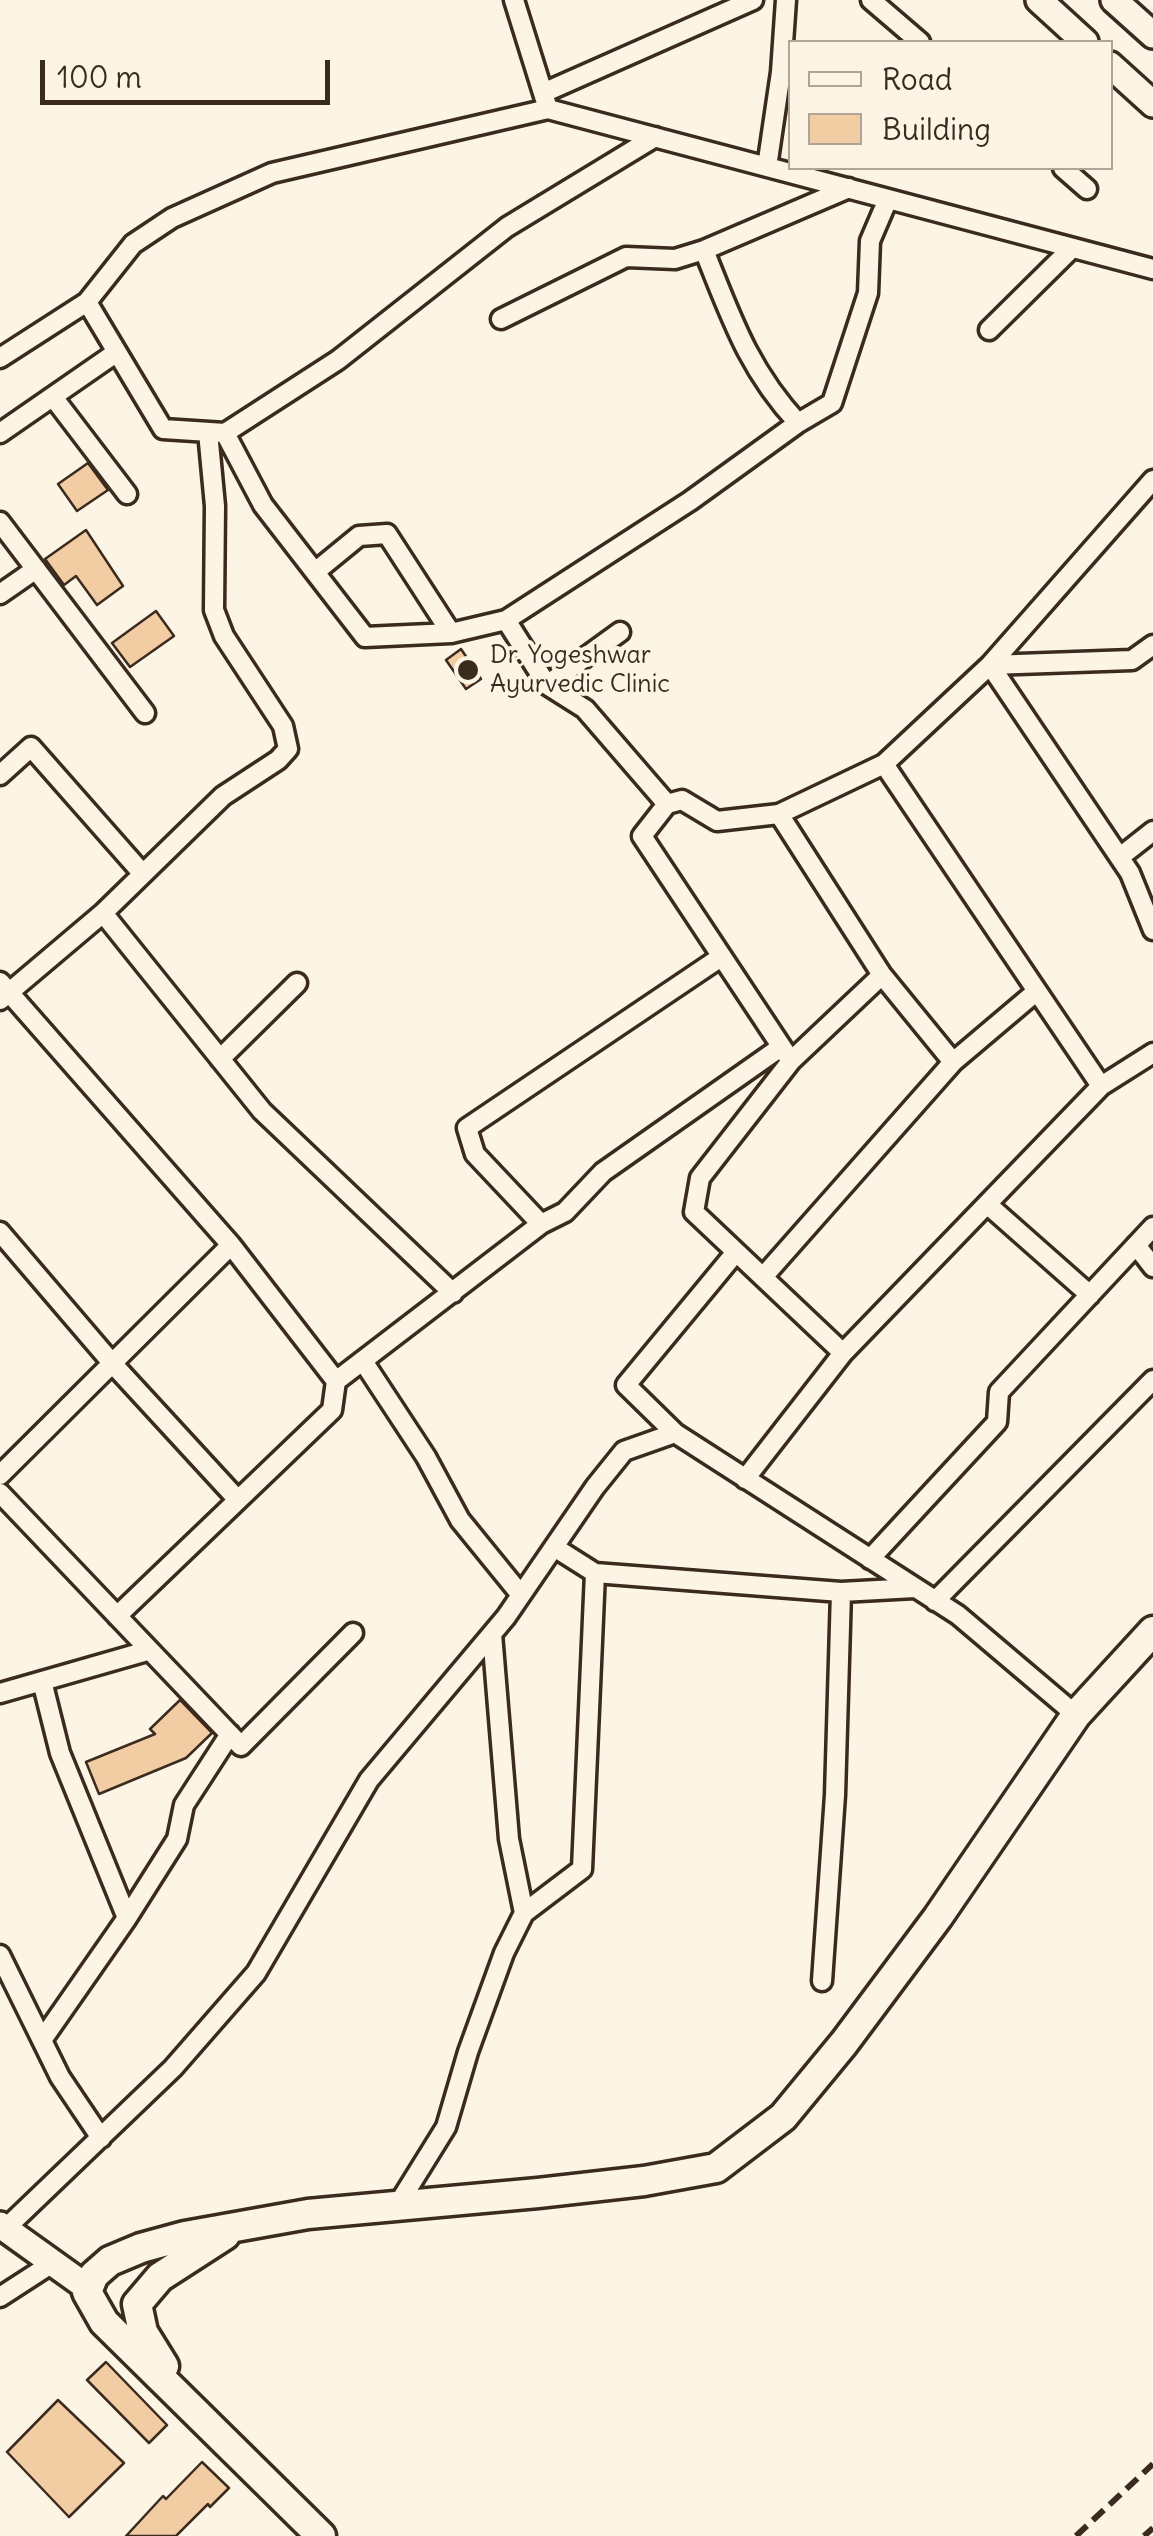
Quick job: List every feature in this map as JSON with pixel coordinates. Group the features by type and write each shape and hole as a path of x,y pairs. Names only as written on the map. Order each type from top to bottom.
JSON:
{"main road":[{"path":"321,2536 104,2322 89,2300 88,2288 102,2267 140,2248 308,2214 644,2181 716,2168 783,2117 844,2042 938,1917 1076,1715 1153,1630"},
{"path":"137,2304 160,2276 240,2226"},
{"path":"88,2288 98,2278 116,2278 131,2285 147,2341 189,2406"}],"street":[{"path":"514,0 546,101"},
{"path":"0,358 87,302 133,244 172,218 272,174 546,101 754,0"},
{"path":"766,167 782,72 786,0"},
{"path":"871,0 918,40"},
{"path":"1038,0 1083,40"},
{"path":"1114,0 1153,35"},
{"path":"1113,68 1153,104"},
{"path":"546,101 656,137 1153,269"},
{"path":"87,302 163,429 216,432 338,360 507,227 656,137"},
{"path":"1065,170 1088,189"},
{"path":"502,319 626,257 674,258 704,250 849,188"},
{"path":"216,432 263,505 365,637 451,633 506,620 832,403 868,293 870,241 888,198"},
{"path":"988,330 1072,248"},
{"path":"704,250 740,340 769,392 798,423"},
{"path":"0,433 117,352"},
{"path":"53,397 126,494"},
{"path":"216,432 214,610 224,636 290,743 285,755 223,796 103,913 3,991 230,1244 336,1382"},
{"path":"786,1054 642,836 667,804 682,800 717,820 779,814 884,764 990,664 1153,480"},
{"path":"0,522 145,713"},
{"path":"315,572 359,536 387,534 451,633"},
{"path":"0,594 36,569"},
{"path":"506,620 547,685 585,708 667,804"},
{"path":"547,685 620,632"},
{"path":"990,664 1132,660 1153,645"},
{"path":"990,664 1130,873 1153,930"},
{"path":"0,775 31,747 142,873"},
{"path":"884,764 1101,1086"},
{"path":"779,814 882,975 954,1062"},
{"path":"1120,857 1153,831"},
{"path":"103,913 262,1111 453,1292"},
{"path":"541,1224 475,1154 467,1128 722,957"},
{"path":"117,1616 332,1410 336,1382 541,1224 565,1212 603,1172 786,1054 882,975"},
{"path":"220,1059 297,984"},
{"path":"763,1278 954,1062 1038,991"},
{"path":"745,1479 843,1353 1101,1086 1153,1052"},
{"path":"786,1054 700,1178 694,1212 843,1353"},
{"path":"987,1204 1090,1295"},
{"path":"870,1559 997,1422 1000,1392 1153,1227"},
{"path":"0,1232 112,1364 238,1500"},
{"path":"0,1475 230,1244"},
{"path":"1136,1245 1153,1267"},
{"path":"736,1252 626,1385 675,1433 958,1615 1076,1715"},
{"path":"363,1361 426,1457 460,1520 521,1595"},
{"path":"935,1601 1153,1380"},
{"path":"88,2288 3,2227 172,2068 256,1973 369,1780 492,1634 594,1487 624,1450 675,1433"},
{"path":"0,1493 240,1746 352,1633"},
{"path":"554,1547 594,1573 840,1592 916,1588"},
{"path":"398,2206 446,2126 498,1970 524,1913 582,1869 594,1573"},
{"path":"822,1980 835,1795 840,1592"},
{"path":"492,1634 509,1839 524,1913"},
{"path":"0,1693 147,1651"},
{"path":"42,1682 60,1753 127,1918"},
{"path":"42,2040 177,1840 184,1805 230,1734"},
{"path":"0,1955 60,2076 101,2138"},
{"path":"0,2297 54,2262"}],"building":[{"path":"88,463 108,490 77,511 58,484"},
{"path":"86,530 123,586 97,605 76,576 64,585 45,559"},
{"path":"156,611 174,636 130,667 112,643"},
{"path":"461,649 481,679 466,689 446,660"},
{"path":"180,1700 212,1733 186,1758 99,1794 86,1762 155,1734 150,1729"},
{"path":"106,2362 167,2425 149,2443 87,2380"},
{"path":"58,2400 124,2463 69,2517 7,2452"},
{"path":"202,2462 229,2488 210,2507 208,2504 176,2536 126,2536 163,2496 166,2499"}],"railway":[{"path":"1076,2536 1153,2464"},
{"path":"1144,2536 1153,2528"}],"place":[{"name":"Dr. Yogeshwar Ayurvedic Clinic","path":"468,670"}]}
